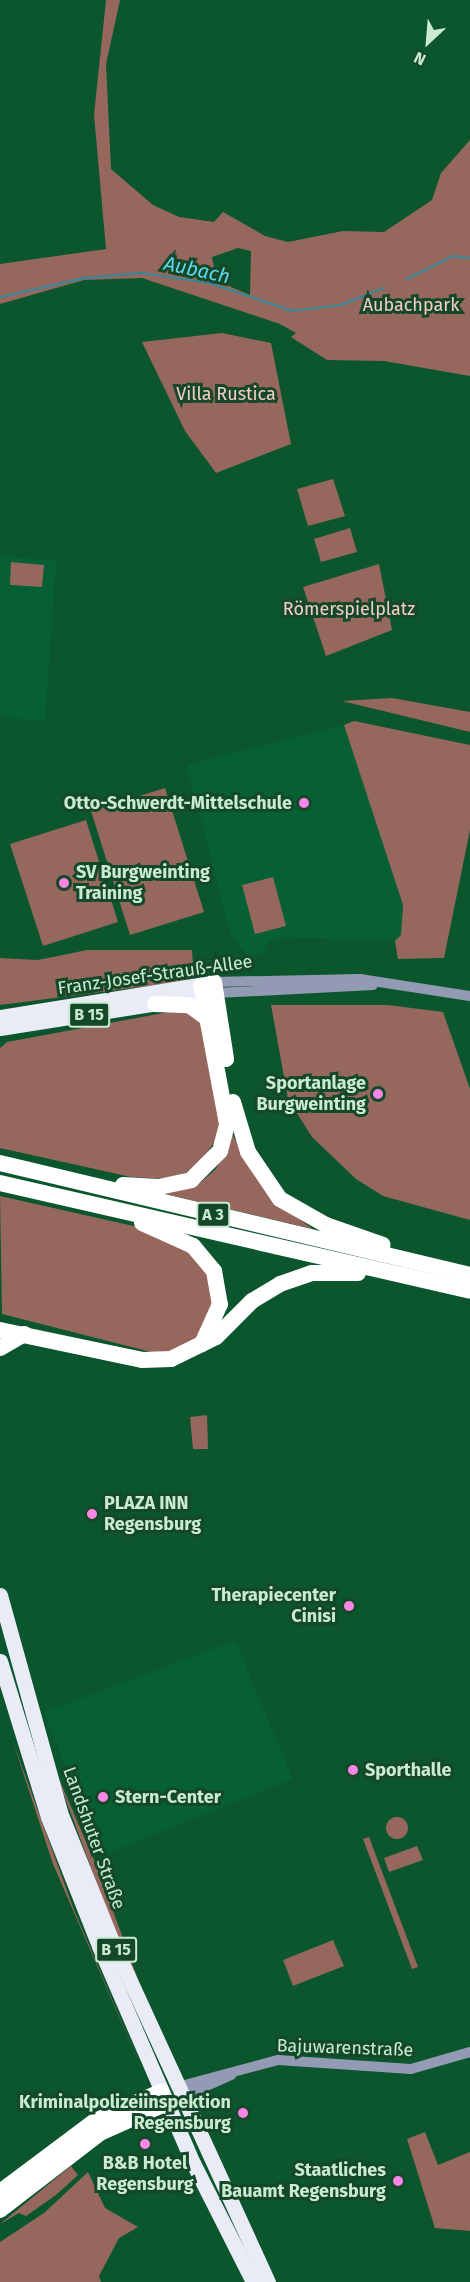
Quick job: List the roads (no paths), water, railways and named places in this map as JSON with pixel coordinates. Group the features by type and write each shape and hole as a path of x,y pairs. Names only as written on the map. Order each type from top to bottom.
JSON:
{"highway":[{"name":"A 3","path":"3,1164 19,1161 136,1187 176,1185 202,1173 220,1151 227,1124 207,1018 209,989"},
{"name":"A 3","path":"209,989 237,1119 268,1186 307,1217 404,1250 421,1264"},
{"path":"155,1004 189,1005 207,1018"},
{"name":"A 3","path":"3,1164 470,1275"},
{"name":"A 3","path":"0,1183 90,1201 470,1291"},
{"name":"A 3","path":"90,1201 176,1237 206,1258 217,1281 220,1304 198,1350"},
{"name":"A 3","path":"0,1330 142,1360 171,1359 198,1350 252,1301 297,1277 341,1272 418,1286 432,1282"},
{"name":"A 3","path":"0,1319 24,1334"},
{"path":"0,1348 24,1334"},
{"path":"0,2192 95,2121 172,2095"},
{"path":"0,2210 100,2133 172,2095"}],"main road":[{"name":"Franz-Josef-Strauß-Allee","path":"2,1018 23,1026 155,1004 209,989"},
{"name":"Franz-Josef-Strauß-Allee","path":"2,1018 209,989"},
{"name":"B 15","path":"0,1035 23,1026"},
{"name":"Landshuter Straße","path":"0,1594 60,1812 172,2095 268,2282"},
{"name":"Landshuter Straße","path":"0,1661 48,1817 253,2282"}],"street":[{"name":"Franz-Josef-Strauß-Allee","path":"209,989 388,984 470,996"},
{"name":"Bajuwarenstraße","path":"172,2095 253,2065 292,2060 411,2069 470,2052"}],"waterway":[{"name":"Aubach","path":"407,279 453,256 470,258"},
{"name":"Aubach","path":"0,297 85,278 141,273 209,283 292,311 341,305 384,288"}],"place":[{"name":"Otto-Schwerdt-Mittelschule","path":"304,803"},
{"name":"SV Burgweinting Training","path":"64,883"},
{"name":"Sportanlage Burgweinting","path":"378,1094"},
{"name":"PLAZA INN Regensburg","path":"92,1514"},
{"name":"Therapiecenter Cinisi","path":"349,1606"},
{"name":"Sporthalle","path":"353,1770"},
{"name":"Stern-Center","path":"103,1797"},
{"name":"Kriminalpolizeiinspektion Regensburg","path":"243,2113"},
{"name":"B&B Hotel Regensburg","path":"145,2144"},
{"name":"Staatliches Bauamt Regensburg","path":"398,2181"}],"park label":[{"name":"Aubachpark","path":"411,305"},
{"name":"Villa Rustica","path":"226,394"},
{"name":"Römerspielplatz","path":"349,609"}]}
